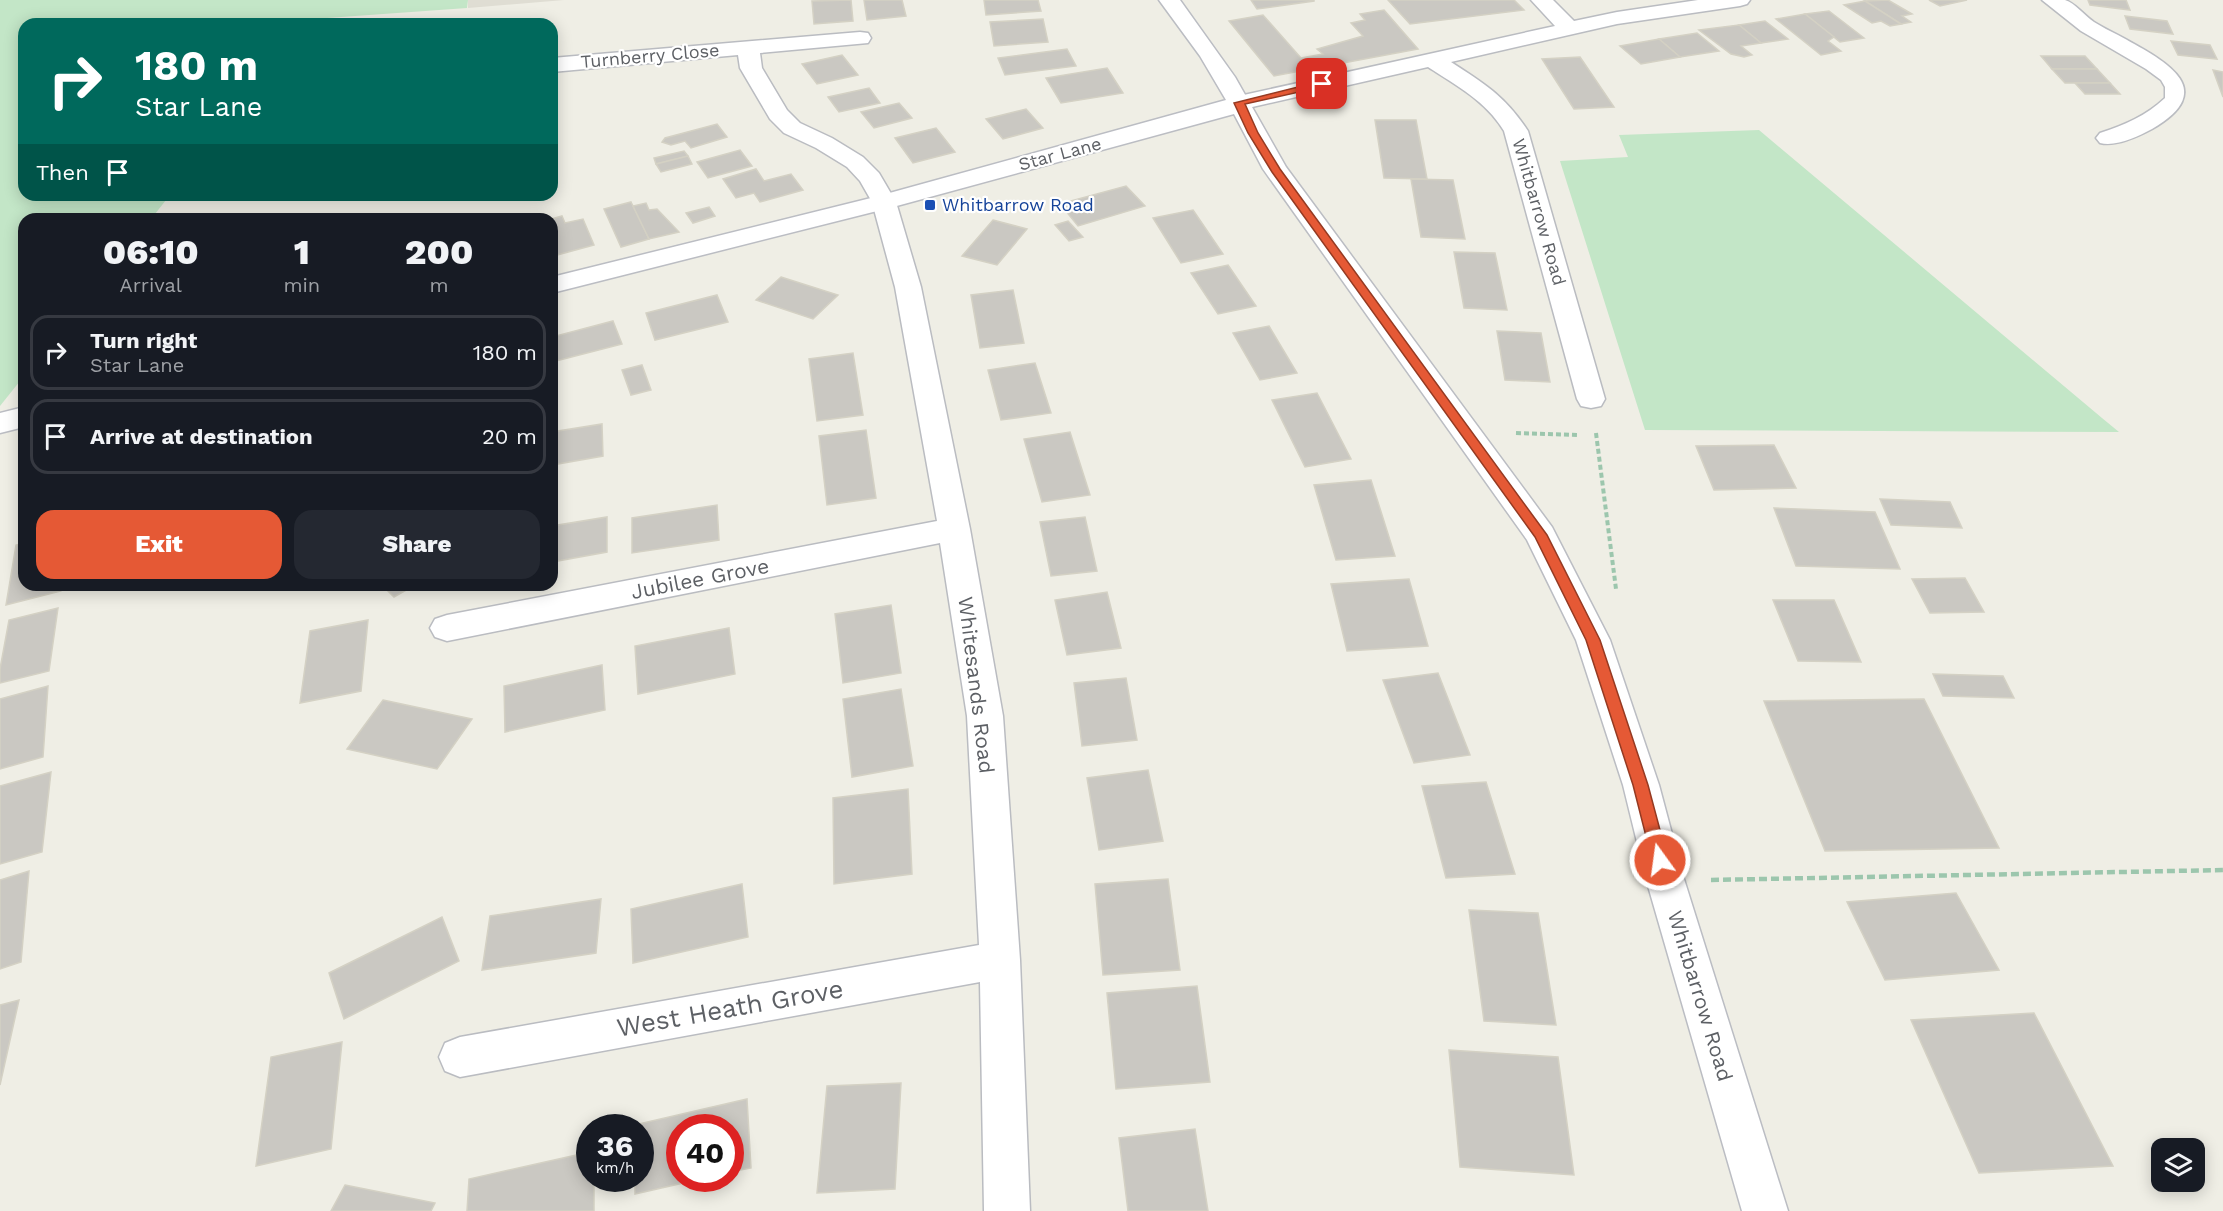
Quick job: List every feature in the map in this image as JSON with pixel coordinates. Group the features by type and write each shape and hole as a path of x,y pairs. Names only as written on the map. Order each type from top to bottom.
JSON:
{"street":[{"name":"Whitbarrow Road","path":"1169,0 1216,63 1275,170 1541,535 1593,640 1641,785 1665,879 1765,1211"},
{"path":"1541,0 1570,29"},
{"name":"Star Lane","path":"558,284 884,202 1223,110 1239,103 1434,61 1617,18 1740,0"},
{"path":"2052,0 2088,27 2154,64 2170,76 2176,87 2176,99 2162,114 2140,128 2108,138"},
{"name":"Turnberry Close","path":"558,66 601,70 748,47 860,38"},
{"name":"Turnberry Close","path":"748,47 751,68 778,114 792,128 824,143 855,162 870,178 884,202"},
{"name":"Whitbarrow Road","path":"1434,61 1484,93 1504,112 1516,131 1591,399"},
{"name":"Whitesands Road","path":"884,202 908,287 954,529 985,716 1000,960 1007,1211"},
{"path":"0,423 18,418"},
{"name":"Jubilee Grove","path":"447,628 954,529"},
{"name":"West Heath Grove","path":"460,1057 1000,960"}],"path":[{"path":"1468,432 1597,435"},
{"path":"1665,879 1758,881 2223,870"}],"shaded area":[{"path":"468,0 564,0 468,8"}],"green space":[{"path":"0,0 468,0 467,8 327,18 18,18 18,201 165,201 156,213 18,213 18,384 0,406"},
{"path":"1759,130 2119,432 1645,430 1560,161 1628,157 1619,135"}],"building":[{"path":"851,0 853,21 814,24 812,1"},
{"path":"864,0 902,0 906,16 867,20"},
{"path":"984,0 1038,0 1041,11 986,15"},
{"path":"1251,0 1314,0 1314,1 1257,9"},
{"path":"1388,0 1514,0 1524,10 1410,24"},
{"path":"1888,0 1912,14 1902,16 1911,22 1901,24 1865,1"},
{"path":"1929,0 1967,0 1940,6"},
{"path":"2088,0 2126,0 2130,10 2090,5"},
{"path":"1865,1 1901,24 1890,26 1881,21 1872,23 1844,5"},
{"path":"1384,10 1418,49 1274,76 1229,21 1263,15 1301,58 1323,54 1317,49 1363,36 1351,23 1365,20 1360,14"},
{"path":"1829,11 1864,38 1840,42 1805,14"},
{"path":"1805,14 1834,37 1828,41 1841,51 1821,55 1776,19"},
{"path":"2125,16 2167,21 2173,34 2130,29"},
{"path":"1043,19 1048,42 994,46 990,22"},
{"path":"1765,21 1788,39 1761,43 1739,25"},
{"path":"1739,25 1761,43 1741,46 1752,55 1744,57 1731,54 1699,30"},
{"path":"1697,33 1719,51 1680,57 1659,39"},
{"path":"1659,39 1680,57 1641,64 1620,46"},
{"path":"2171,41 2210,45 2217,59 2178,55"},
{"path":"1067,49 1076,66 1005,75 998,58"},
{"path":"842,55 858,75 817,84 802,64"},
{"path":"2041,56 2085,56 2097,69 2052,69"},
{"path":"1580,57 1614,107 1574,109 1542,59"},
{"path":"1107,68 1123,93 1061,103 1046,78"},
{"path":"2052,69 2097,69 2110,83 2065,83"},
{"path":"2213,70 2223,72 2223,97"},
{"path":"2075,83 2110,83 2120,94 2085,94"},
{"path":"869,88 880,103 839,112 828,97"},
{"path":"899,103 912,118 874,128 861,112"},
{"path":"1026,109 1043,128 1003,139 986,119"},
{"path":"1375,120 1416,120 1427,179 1384,178"},
{"path":"717,124 727,137 691,148 685,141 671,145 662,142 665,138"},
{"path":"936,128 955,152 913,163 895,138"},
{"path":"740,150 752,166 708,178 697,162"},
{"path":"684,151 688,156 656,164 654,158"},
{"path":"688,156 692,164 661,172 656,164"},
{"path":"756,169 764,181 791,174 803,190 760,202 754,193 736,198 723,179"},
{"path":"1411,179 1453,180 1465,239 1421,237"},
{"path":"1126,186 1145,206 1078,226 1060,204"},
{"path":"631,202 649,239 621,247 604,209"},
{"path":"646,203 649,210 657,209 679,232 649,239 633,206"},
{"path":"709,207 715,216 693,223 686,213"},
{"path":"1193,210 1223,254 1181,263 1153,218"},
{"path":"562,216 565,223 583,219 594,245 558,255 558,217"},
{"path":"993,220 1027,229 997,265 962,256"},
{"path":"1068,221 1083,237 1069,241 1055,225"},
{"path":"1454,252 1495,253 1507,310 1464,308"},
{"path":"1228,265 1256,306 1218,314 1191,273"},
{"path":"781,277 838,295 813,319 756,300"},
{"path":"1013,290 1024,343 980,348 971,295"},
{"path":"717,295 728,322 655,340 646,313"},
{"path":"613,321 622,344 558,360 558,335"},
{"path":"1269,326 1297,373 1260,380 1233,333"},
{"path":"1497,331 1541,333 1550,382 1505,380"},
{"path":"853,353 863,415 817,421 809,359"},
{"path":"1035,363 1051,413 1001,420 988,370"},
{"path":"642,365 651,390 631,395 622,370"},
{"path":"1317,393 1351,459 1305,467 1272,400"},
{"path":"602,424 603,456 558,464 558,431"},
{"path":"866,430 876,498 827,505 819,436"},
{"path":"1070,432 1090,495 1042,502 1024,439"},
{"path":"1774,445 1796,488 1714,490 1696,446"},
{"path":"1371,480 1395,556 1336,560 1314,485"},
{"path":"1880,499 1950,502 1962,528 1891,525"},
{"path":"717,505 719,540 632,553 632,518"},
{"path":"1774,508 1875,512 1900,569 1796,566"},
{"path":"607,517 607,552 558,561 558,525"},
{"path":"1085,517 1097,571 1051,576 1040,522"},
{"path":"18,544 18,591 61,591 6,605 16,545"},
{"path":"1965,578 1984,612 1930,613 1912,579"},
{"path":"1409,579 1428,646 1347,651 1331,584"},
{"path":"388,591 404,591 394,597"},
{"path":"1107,592 1121,648 1067,655 1055,600"},
{"path":"1773,600 1834,600 1861,662 1798,661"},
{"path":"891,605 901,673 843,683 835,614"},
{"path":"58,608 49,671 0,683 0,669 9,620"},
{"path":"368,620 361,691 300,703 310,631"},
{"path":"729,628 735,674 638,694 635,646"},
{"path":"602,665 605,710 505,732 504,686"},
{"path":"1438,673 1470,755 1414,763 1383,680"},
{"path":"1933,674 2003,676 2014,698 1943,696"},
{"path":"1126,678 1137,740 1082,746 1074,683"},
{"path":"48,686 43,757 0,769 0,699"},
{"path":"901,689 913,766 852,777 843,699"},
{"path":"1924,699 1999,848 1825,851 1764,701"},
{"path":"383,700 472,719 437,769 347,749"},
{"path":"1148,770 1163,841 1099,850 1087,778"},
{"path":"51,772 42,852 0,864 0,786"},
{"path":"1486,782 1515,874 1446,878 1422,786"},
{"path":"908,789 912,874 834,884 833,798"},
{"path":"29,871 21,962 0,969 0,880"},
{"path":"1168,879 1180,970 1103,975 1095,884"},
{"path":"742,884 748,937 633,963 631,909"},
{"path":"1956,893 1999,970 1885,980 1847,902"},
{"path":"601,899 596,953 482,970 490,916"},
{"path":"1469,910 1538,913 1556,1025 1484,1021"},
{"path":"442,917 459,961 344,1019 329,973"},
{"path":"1197,986 1210,1082 1116,1089 1107,993"},
{"path":"19,1000 0,1085 0,1005"},
{"path":"2034,1013 2113,1166 1979,1173 1911,1020"},
{"path":"342,1042 331,1149 256,1166 271,1057"},
{"path":"1449,1050 1558,1057 1574,1175 1460,1167"},
{"path":"901,1083 895,1189 817,1193 827,1086"},
{"path":"747,1099 751,1168 744,1169 744,1114 682,1114"},
{"path":"666,1118 666,1187 654,1190 654,1120"},
{"path":"1195,1129 1208,1211 1128,1211 1119,1138"},
{"path":"576,1155 576,1192 594,1192 594,1211 467,1211 469,1179"},
{"path":"345,1185 435,1203 431,1211 331,1211"}],"place":[{"name":"Whitbarrow Road","path":"930,205"}],"route":[{"path":"1322,84 1239,103 1253,133 1275,170 1541,535 1593,640 1641,785 1660,860"}]}
